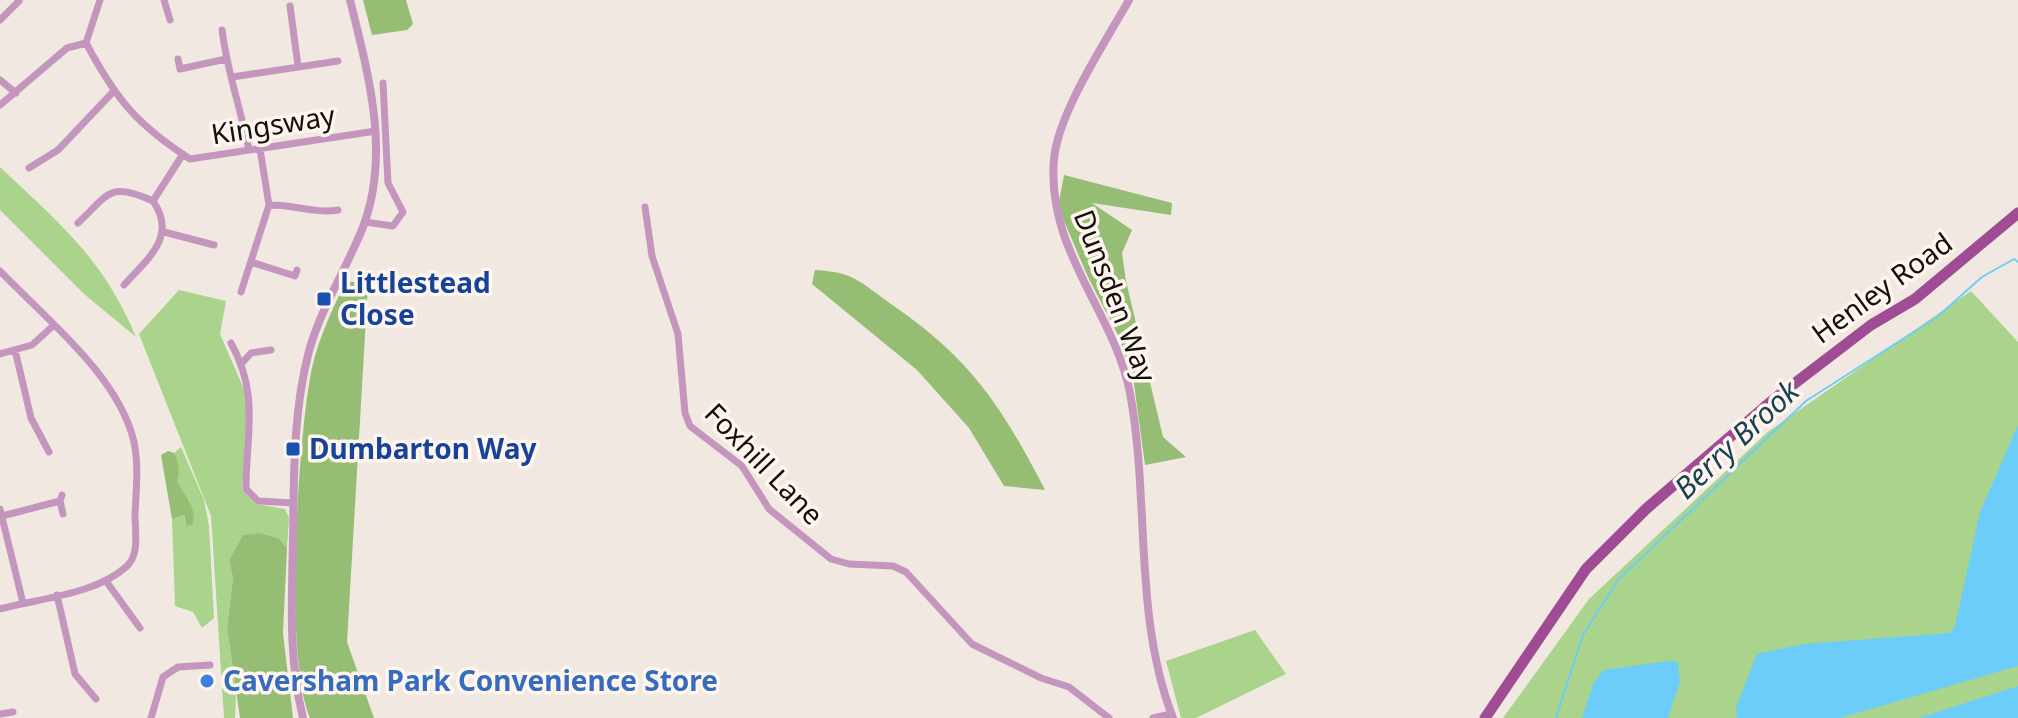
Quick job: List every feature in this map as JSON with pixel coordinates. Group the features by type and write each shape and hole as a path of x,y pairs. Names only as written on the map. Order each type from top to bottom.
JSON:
{"main road":[{"name":"Henley Road","path":"1485,718 1577,580 1646,509 1773,400 1871,325 1915,299 2018,213"}],"street":[{"path":"0,105 67,48 86,43 100,0"},
{"path":"164,0 170,20"},
{"path":"303,718 291,647 300,398 309,351 365,222 376,168 373,97 350,0"},
{"name":"Dunsden Way","path":"1129,0 1070,108 1054,158 1058,217 1078,275 1115,347 1130,392 1150,634 1172,716"},
{"path":"0,20 19,1"},
{"path":"298,66 290,10 300,10"},
{"path":"222,30 226,59 249,150"},
{"name":"Kingsway","path":"86,43 112,93 153,134 196,160 376,131"},
{"path":"178,59 178,69 226,59"},
{"path":"232,77 338,61"},
{"path":"0,80 16,93"},
{"path":"365,222 393,226 403,212 388,183 385,88"},
{"path":"29,168 58,150 112,93"},
{"path":"241,292 269,205 260,149"},
{"path":"153,201 183,154"},
{"path":"78,223 91,217 108,192 118,189 153,201"},
{"path":"129,283 161,246 164,232 153,201"},
{"path":"269,205 292,204 325,212 338,210"},
{"name":"Foxhill Lane","path":"645,207 652,256 678,334 685,413 690,426 742,466 769,509 831,559 849,564 893,566 906,572 972,644 1041,678 1069,687 1109,718"},
{"path":"164,232 204,247 214,245"},
{"path":"251,262 295,275"},
{"path":"0,271 93,367 109,390 134,442 135,556 125,568 106,581 0,609"},
{"path":"0,354 32,345 54,325"},
{"path":"231,343 242,363 252,410 246,489 258,501 294,503"},
{"path":"15,350 31,418 49,452"},
{"path":"242,363 251,353 271,350"},
{"path":"23,603 1,513 61,498 63,514"},
{"path":"106,581 140,628"},
{"path":"57,595 75,674 96,699"},
{"path":"151,718 163,677 178,667 210,665"},
{"path":"0,714 13,712"},
{"path":"1153,718 1172,716"}],"green space":[{"path":"363,0 406,0 413,24 407,30 372,35"},
{"path":"0,167 61,225 94,264 123,309 136,337 84,294 0,210"},
{"path":"1064,175 1172,203 1171,215 1092,203 1132,230 1122,253 1126,281 1163,437 1186,457 1145,465 1134,384 1120,339 1088,277 1058,207"},
{"path":"815,270 839,273 856,280 943,344 998,408 1045,490 1004,486 969,428 917,370 812,284"},
{"path":"346,281 368,284 347,642 374,718 310,718 302,689 295,604 301,457 315,357"},
{"path":"179,290 226,301 220,334 249,401 242,490 256,504 285,509 289,518 287,548 277,538 260,533 229,561 233,578 227,628 236,692 235,718 224,718 211,516 139,334"},
{"path":"1971,291 2018,342 2018,718 1503,718 1589,599 1769,431"},
{"path":"181,447 204,500 209,526 214,618 202,628 193,612 175,606 172,519 184,515 185,521 190,502 177,482 174,453"},
{"path":"168,451 174,453 177,461 177,482 192,508 192,525 187,526 184,515 172,519 161,455"},
{"path":"260,533 278,538 287,548 283,633 293,718 240,718 227,628 233,578 229,561 243,535"},
{"path":"1255,630 1286,674 1196,718 1181,718 1166,661"}],"water":[{"path":"2018,425 2018,666 1840,718 1737,718 1736,707 1757,654 1804,644 1950,633 1955,626 1980,512"},
{"path":"1678,662 1680,682 1668,718 1582,718 1594,682 1604,670"},
{"path":"2018,686 2018,718 1919,718"}],"waterway":[{"name":"Berry Brook","path":"1556,718 1583,635 1618,580 1806,401 1937,317 1982,277 2014,259 2018,262"}],"place":[{"name":"Littlestead Close","path":"324,299"},
{"name":"Dumbarton Way","path":"293,449"},
{"name":"Caversham Park Convenience Store","path":"207,681"}]}
